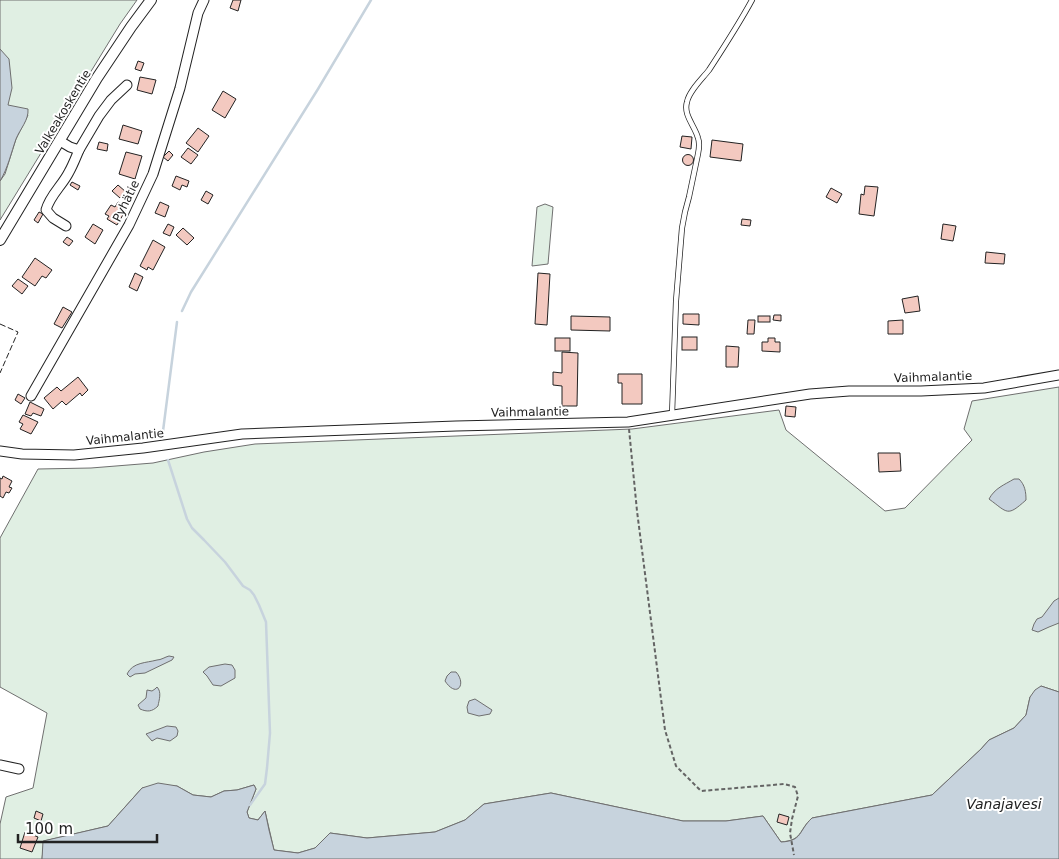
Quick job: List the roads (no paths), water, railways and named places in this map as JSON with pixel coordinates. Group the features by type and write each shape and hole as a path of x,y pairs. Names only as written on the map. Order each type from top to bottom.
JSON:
{"street":[{"name":"Valkeakoskentie","path":"0,240 101,72 151,0"},
{"name":"Pyhätie","path":"31,396 129,224 153,174 180,88 198,13 204,0"},
{"path":"66,226 53,218 46,210 48,203 69,173 79,150 107,105 127,85"},
{"path":"60,141 79,150"},
{"name":"Vaihmalantie","path":"0,451 22,454 74,455 242,434 446,426 628,422 810,394 849,391 921,391 984,388 1059,375"},
{"path":"0,765 19,769"}],"lane":[{"path":"672,416 676,301 682,228 699,147 698,139 686,112 687,102 690,94 708,70 752,0"}],"water":[{"path":"0,49 9,59 12,88 8,105 28,109 28,113 0,181"},
{"path":"1014,479 1019,479 1023,484 1026,500 1011,511 1004,510 989,499 997,489"},
{"path":"1059,598 1059,623 1038,632 1032,630 1037,619 1042,617 1054,601"},
{"path":"169,656 174,657 172,660 145,673 135,674 130,677 127,674 136,665"},
{"path":"225,664 232,665 235,670 235,678 221,686 213,685 203,672 209,667"},
{"path":"451,672 456,672 461,681 461,685 457,689 453,689 445,681"},
{"name":"Vanajavesi","path":"1041,686 1059,692 1059,859 42,859 43,841 108,826 142,788 158,783 177,786 193,795 211,797 224,791 237,790 254,785 256,789 247,812 249,818 258,820 265,811 274,850 298,853 315,848 330,833 367,838 435,832 465,820 484,804 551,793 683,821 726,821 763,816 781,842 788,841 797,837 812,818 932,795 989,740 1014,728 1026,715 1030,697"},
{"path":"157,687 160,694 158,706 149,711 140,709 138,705 146,698 147,690 152,691"},
{"path":"475,699 492,710 490,714 479,716 468,713 469,701"},
{"path":"167,726 176,727 178,731 177,736 170,741 157,738 152,741 146,734"}],"waterway":[{"path":"182,311 191,292 318,89 371,0"},
{"path":"163,431 177,322"},
{"path":"168,460 187,519 192,528 225,562 243,586 254,595 266,622 270,733 267,768 265,784 250,805"}]}
